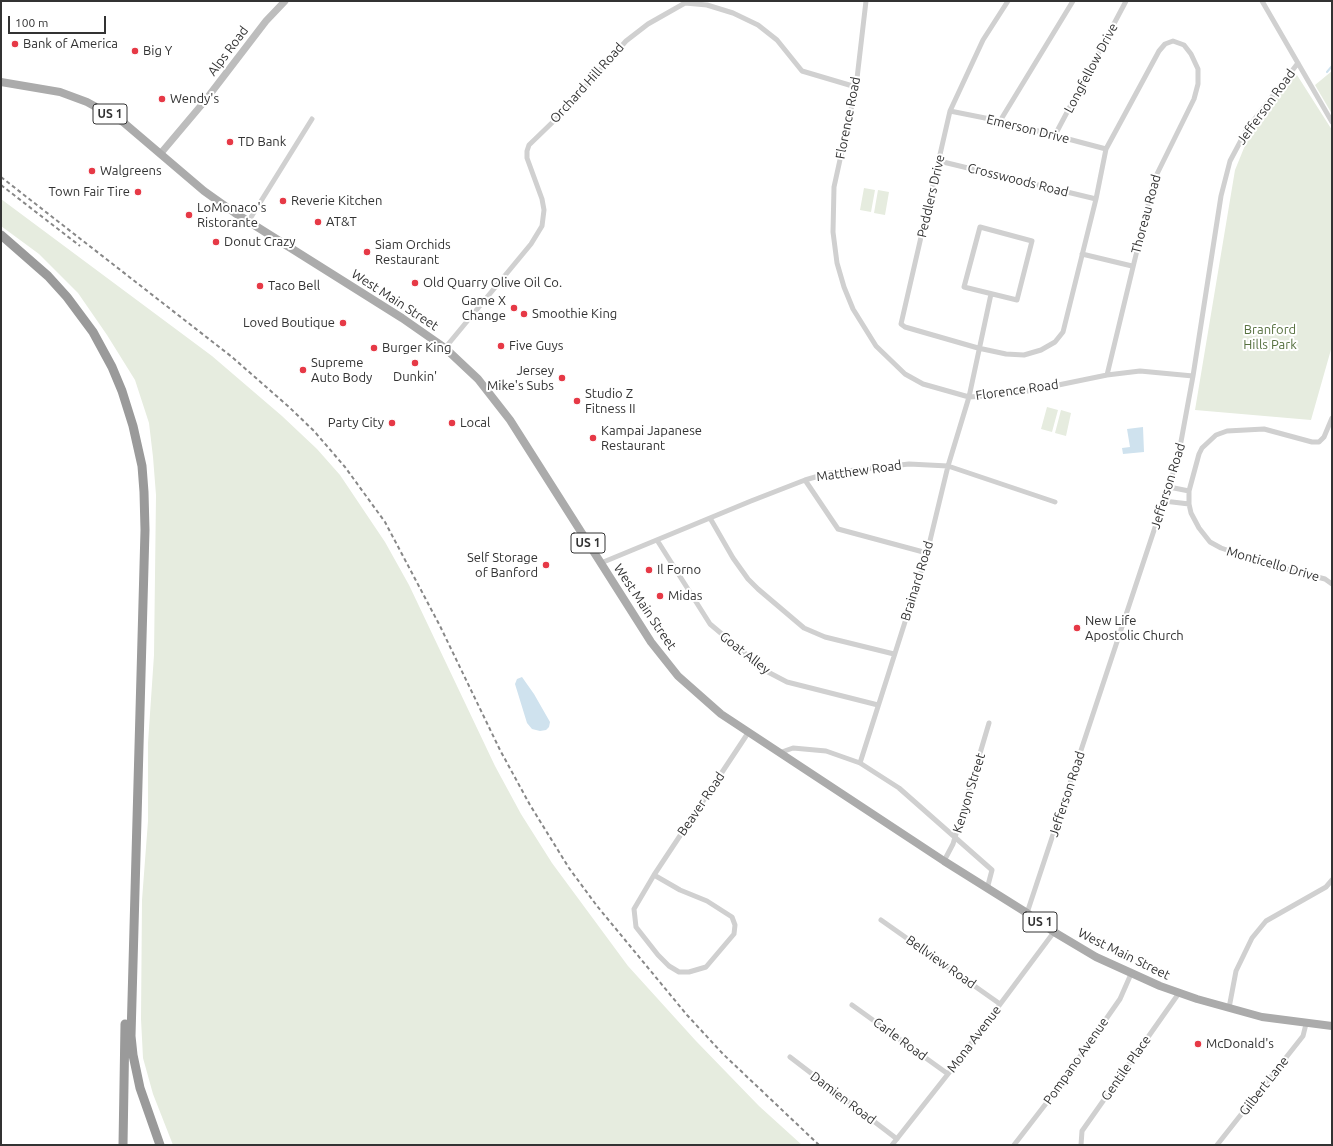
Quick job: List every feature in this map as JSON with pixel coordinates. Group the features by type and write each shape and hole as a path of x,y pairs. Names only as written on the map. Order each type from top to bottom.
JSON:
{"highway":[{"path":"1,235 48,276 68,297 93,332 112,367 122,391 133,426 142,466 144,492 144,535 131,1036 140,1088 160,1145"},
{"path":"1,242 44,279 64,301 88,335 102,359 117,393 128,428 136,467 140,530 123,1145"}],"main road":[{"name":"West Main Street","path":"1,82 60,92 87,102 123,122 204,191 248,222 402,318 445,348 478,379 500,405 651,642 678,676 711,706 748,733 987,889 1096,957 1131,974 1179,993 1229,1008 1262,1017 1306,1024 1332,1026"}],"street":[{"name":"Alps Road","path":"161,153 204,102 266,20 285,1"},
{"name":"Florence Road","path":"866,1 856,87 834,187 833,232 837,263 844,287 863,327 876,346 890,362 905,374 923,384 968,397 999,395 1034,390 1107,375 1140,370 1193,376"},
{"name":"Peddlers Drive","path":"1008,1 983,40 950,111 940,161 901,324 905,327 978,348 1006,354 1024,355 1040,350 1055,342 1063,332 1096,199 1106,149 1159,51"},
{"path":"1000,121 1073,1"},
{"name":"Longfellow Drive","path":"1055,135 1126,1"},
{"path":"1262,1 1332,122"},
{"name":"Orchard Hill Road","path":"445,348 531,244 542,226 544,210 542,199 527,158 529,144 559,116 626,41 648,24 685,3 707,5 726,11 758,25 777,40 802,71 856,87"},
{"name":"Thoreau Road","path":"1107,375 1132,266 1154,180 1194,99 1198,84 1198,69 1191,54 1184,46 1173,41 1164,44 1159,51"},
{"name":"Jefferson Road","path":"1027,913 1169,487 1184,432 1221,196 1230,161 1247,129 1298,63"},
{"name":"Emerson Drive","path":"950,111 1000,121 1106,149"},
{"path":"248,222 312,119"},
{"name":"Crosswoods Road","path":"940,161 1096,199"},
{"path":"980,227 1032,241 1017,300 991,294 964,287 980,227"},
{"path":"1082,254 1132,266"},
{"path":"968,397 991,294"},
{"name":"Brainard Road","path":"860,762 927,553 948,466 968,397"},
{"name":"Monticello Drive","path":"1332,418 1324,438 1319,442 1312,442 1264,429 1227,431 1216,434 1198,454 1189,491 1191,513 1199,528 1210,542 1220,548 1271,565 1325,579 1332,584"},
{"name":"Matthew Road","path":"601,563 805,480 829,472 909,464 948,466 1055,502"},
{"path":"805,480 838,529 927,553"},
{"path":"1169,487 1189,491"},
{"path":"1164,501 1189,504"},
{"path":"710,518 733,558 748,579 804,628 825,637 894,654"},
{"name":"Goat Alley","path":"657,540 710,624 766,671 776,678 791,684 878,705"},
{"name":"Kenyon Street","path":"944,861 955,837 989,723"},
{"name":"Beaver Road","path":"654,875 676,888 707,901 732,917 735,925 734,934 706,967 689,972 679,972 669,966 658,955 636,927 634,910 654,875 748,733"},
{"path":"779,753 793,748 826,752 860,762 899,788 992,870 987,889"},
{"path":"1229,1008 1236,971 1252,938 1266,921 1326,887 1332,880"},
{"name":"Bellview Road","path":"881,920 1000,1004"},
{"name":"Mona Avenue","path":"892,1145 948,1074 1054,932"},
{"name":"Pompano Avenue","path":"1014,1145 1058,1088 1120,999 1131,974"},
{"name":"Gentile Place","path":"1081,1145 1082,1131 1179,993"},
{"name":"Carle Road","path":"852,1005 948,1074"},
{"name":"Gilbert Lane","path":"1217,1145 1303,1036 1306,1024"},
{"name":"Damien Road","path":"790,1057 897,1139"}],"green space":[{"path":"1332,71 1332,114 1315,85"},
{"name":"Branford Hills Park","path":"1297,75 1332,130 1332,346 1311,420 1195,410 1235,170 1246,143 1269,106 1291,77"},
{"path":"864,188 875,190 871,212 860,210"},
{"path":"878,190 889,192 885,215 874,213"},
{"path":"1,199 212,356 282,416 317,449 340,475 385,542 409,585 495,766 521,814 552,863 628,966 696,1041 759,1106 802,1145 173,1145 153,1094 143,1058 141,1019 142,900 148,821 148,743 154,655 156,495 149,423 135,380 107,335 78,293 39,254 1,226"},
{"path":"1047,407 1058,410 1052,432 1041,429"},
{"path":"1061,410 1071,413 1066,436 1055,433"}],"water":[{"path":"1143,427 1144,452 1123,454 1122,448 1130,447 1127,429"},
{"path":"522,677 534,694 550,722 549,727 546,730 540,731 532,729 527,723 515,684 517,679"}],"waterway":[{"path":"1327,72 1332,66"}],"railway":[{"path":"1,177 232,357 314,431 345,467 385,522 440,626 500,750 530,805 569,868 597,906 687,1015 723,1054 819,1145"},
{"path":"1,185 80,246"}],"place":[{"name":"Bank of America","path":"15,44"},
{"name":"Big Y","path":"135,51"},
{"name":"Wendy's","path":"162,99"},
{"name":"TD Bank","path":"230,142"},
{"name":"Walgreens","path":"92,171"},
{"name":"Town Fair Tire","path":"138,192"},
{"name":"Reverie Kitchen","path":"283,201"},
{"name":"LoMonaco's Ristorante","path":"189,215"},
{"name":"AT&T","path":"318,222"},
{"name":"Donut Crazy","path":"216,242"},
{"name":"Siam Orchids Restaurant","path":"367,252"},
{"name":"Old Quarry Olive Oil Co.","path":"415,283"},
{"name":"Taco Bell","path":"260,286"},
{"name":"Game X Change","path":"514,308"},
{"name":"Smoothie King","path":"524,314"},
{"name":"Loved Boutique","path":"343,323"},
{"name":"Five Guys","path":"501,346"},
{"name":"Burger King","path":"374,348"},
{"name":"Dunkin'","path":"415,363"},
{"name":"Supreme Auto Body","path":"303,370"},
{"name":"Jersey Mike's Subs","path":"562,378"},
{"name":"Studio Z Fitness II","path":"577,401"},
{"name":"Party City","path":"392,423"},
{"name":"Local","path":"452,423"},
{"name":"Kampai Japanese Restaurant","path":"593,438"},
{"name":"Self Storage of Banford","path":"546,565"},
{"name":"Il Forno","path":"649,570"},
{"name":"Midas","path":"660,596"},
{"name":"New Life Apostolic Church","path":"1077,628"},
{"name":"McDonald's","path":"1198,1044"}]}
